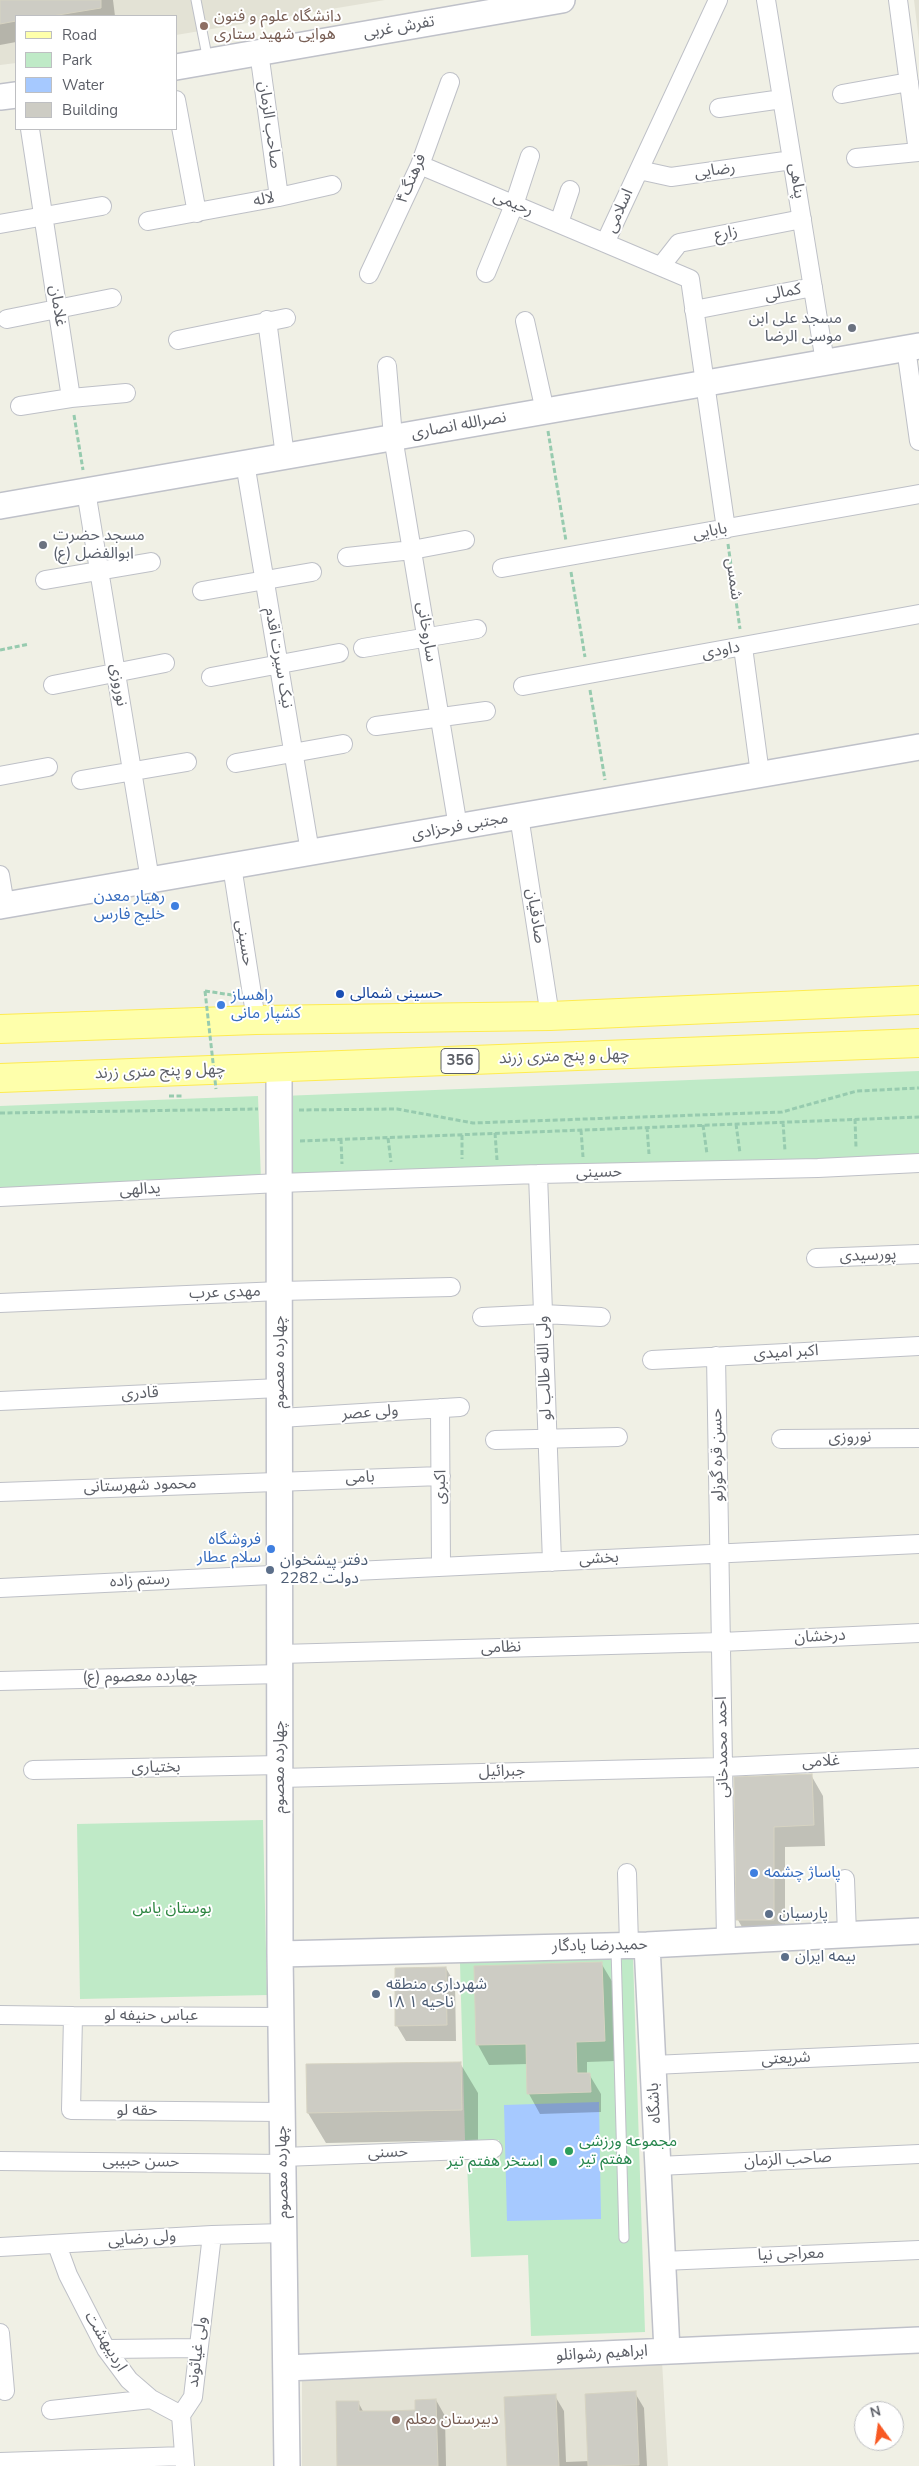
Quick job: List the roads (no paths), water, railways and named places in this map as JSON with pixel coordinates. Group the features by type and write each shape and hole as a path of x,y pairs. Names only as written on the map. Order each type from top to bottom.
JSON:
{"main road":[{"path":"0,1029 256,1020 550,1016 919,1000"},
{"name":"چهل و پنج متری زرند","path":"0,1078 919,1043"}],"street":[{"name":"تفرش غربی","path":"178,67 562,0"},
{"name":"اسلامی","path":"705,383 690,279 606,243 718,0"},
{"name":"پناهی","path":"766,0 825,362"},
{"path":"856,158 918,152 898,0"},
{"name":"صاحب الزمان","path":"259,52 279,197"},
{"name":"فرهنگ۴","path":"369,274 420,165 450,82"},
{"path":"842,94 909,82"},
{"path":"0,98 15,95"},
{"path":"719,108 782,99"},
{"path":"178,111 197,213"},
{"name":"غلامان","path":"30,130 72,398"},
{"path":"486,273 514,205 530,156"},
{"name":"رضایی","path":"639,170 672,177 792,160"},
{"name":"رحیمی","path":"420,165 606,243"},
{"name":"لاله","path":"148,221 279,197 332,185"},
{"path":"559,224 570,190"},
{"path":"0,224 102,206"},
{"name":"زارع","path":"661,266 679,243 802,219"},
{"name":"کمالی","path":"694,310 813,287"},
{"path":"7,319 112,298"},
{"path":"178,340 268,320 286,318"},
{"path":"268,320 285,456"},
{"path":"525,321 545,411"},
{"path":"912,347 919,441"},
{"name":"نصرالله انصاری","path":"0,506 912,347"},
{"name":"ساروخانی","path":"387,366 393,437 458,827"},
{"path":"705,383 726,529"},
{"path":"20,406 72,398 126,393"},
{"name":"نیک سیرت اقدم","path":"245,463 310,852"},
{"name":"نوروزی","path":"86,491 150,880"},
{"name":"بابایی","path":"502,568 919,494"},
{"path":"347,558 412,550 466,540"},
{"path":"45,580 151,562"},
{"path":"202,591 312,572"},
{"name":"داودی","path":"523,686 919,614"},
{"path":"363,648 477,629"},
{"path":"742,647 760,774"},
{"path":"211,677 339,653"},
{"path":"53,685 165,664"},
{"path":"376,726 486,711"},
{"path":"236,763 343,744"},
{"name":"مجتبی فرحزادی","path":"2,905 919,747"},
{"path":"81,780 187,762"},
{"path":"0,776 48,767"},
{"name":"صادقیان","path":"519,816 550,1016"},
{"name":"حسینی","path":"232,866 256,1020"},
{"path":"0,875 2,905"},
{"name":"چهارده معصوم","path":"279,1068 280,1954 287,2466"},
{"name":"حسینی","path":"279,1183 538,1174 818,1168 919,1163"},
{"name":"ولی الله طالب لو","path":"538,1174 552,1562"},
{"name":"یدالهی","path":"0,1197 279,1183"},
{"name":"پورسیدی","path":"816,1258 919,1254"},
{"name":"مهدی عرب","path":"0,1303 280,1291 451,1287"},
{"path":"482,1317 543,1314 601,1316"},
{"name":"اکبر امیدی","path":"652,1360 919,1346"},
{"name":"حسن قره گوزلو","path":"716,1356 720,1554"},
{"name":"قادری","path":"0,1400 280,1388"},
{"name":"ولی عصر","path":"280,1418 460,1407"},
{"name":"اکبری","path":"440,1408 440,1567"},
{"path":"495,1440 618,1436"},
{"name":"نوروزی","path":"781,1439 919,1438"},
{"name":"بامی","path":"280,1481 441,1476"},
{"name":"محمود شهرستانی","path":"0,1492 280,1481"},
{"name":"بخشی","path":"280,1574 919,1544"},
{"name":"احمد محمدخانی","path":"720,1554 726,1941"},
{"name":"رستم زاده","path":"0,1588 280,1574"},
{"name":"درخشان","path":"721,1642 919,1633"},
{"name":"نظامی","path":"280,1664 721,1642"},
{"name":"چهارده معصوم (ع)","path":"0,1681 280,1664"},
{"name":"غلامی","path":"724,1767 919,1758"},
{"name":"جبرائیل","path":"280,1772 724,1767"},
{"name":"بختیاری","path":"33,1770 280,1772"},
{"path":"627,1873 631,1945"},
{"path":"845,1879 847,1934"},
{"name":"حمیدرضا یادگار","path":"280,1954 631,1945 919,1931"},
{"name":"باشگاه","path":"631,1945 653,2065 667,2351"},
{"name":"عباس حنیفه لو","path":"0,2015 281,2017"},
{"name":"حقه لو","path":"73,2016 71,2110 282,2112"},
{"name":"شریعتی","path":"653,2065 919,2053"},
{"name":"حسنی","path":"283,2160 493,2149"},
{"name":"صاحب الزمان","path":"658,2166 919,2154"},
{"name":"حسن حبیبی","path":"0,2161 283,2160"},
{"name":"ولی رضایی","path":"0,2247 212,2235 284,2233"},
{"name":"ولی غیاثوند","path":"181,2415 193,2397 212,2235"},
{"name":"اردیبهشت","path":"57,2245 68,2275 106,2349 129,2380 151,2400 181,2415"},
{"name":"معراجی نیا","path":"663,2261 919,2250"},
{"path":"0,2333 5,2391"},
{"name":"ابراهیم رشوانلو","path":"286,2368 919,2340"},
{"path":"106,2349 198,2348"},
{"path":"52,2410 151,2400"},
{"path":"0,2462 184,2461 181,2415"}],"lane":[{"path":"196,0 208,61"},
{"path":"624,2238 631,1945"}],"water":[{"name":"استخر هفتم تیر","path":"599,2102 601,2219 507,2221 504,2105"}],"place":[{"name":"دانشگاه علوم و فنون هوایی شهید ستاری","path":"204,26"},
{"name":"مسجد علی ابن موسی الرضا","path":"852,328"},
{"name":"مسجد حضرت ابوالفضل (ع)","path":"43,545"},
{"name":"رهیار معدن خلیج فارس","path":"175,906"},
{"name":"حسینی شمالی","path":"340,994"},
{"name":"راهساز کشپار مانی","path":"221,1005"},
{"name":"فروشگاه سلام عطار","path":"271,1549"},
{"name":"دفتر پیشخوان دولت 2282","path":"270,1570"},
{"name":"پاساژ چشمه","path":"754,1873"},
{"name":"پارسیان","path":"769,1914"},
{"name":"بیمه ایران","path":"785,1957"},
{"name":"شهرداری منطقه ۱۸ ناحیه ۱","path":"376,1994"},
{"name":"مجموعه ورزشی هفتم تیر","path":"569,2151"},
{"name":"استخر هفتم تیر","path":"553,2162"},
{"name":"دبیرستان معلم","path":"396,2420"}],"park label":[{"name":"بوستان یاس","path":"172,1909"}]}
